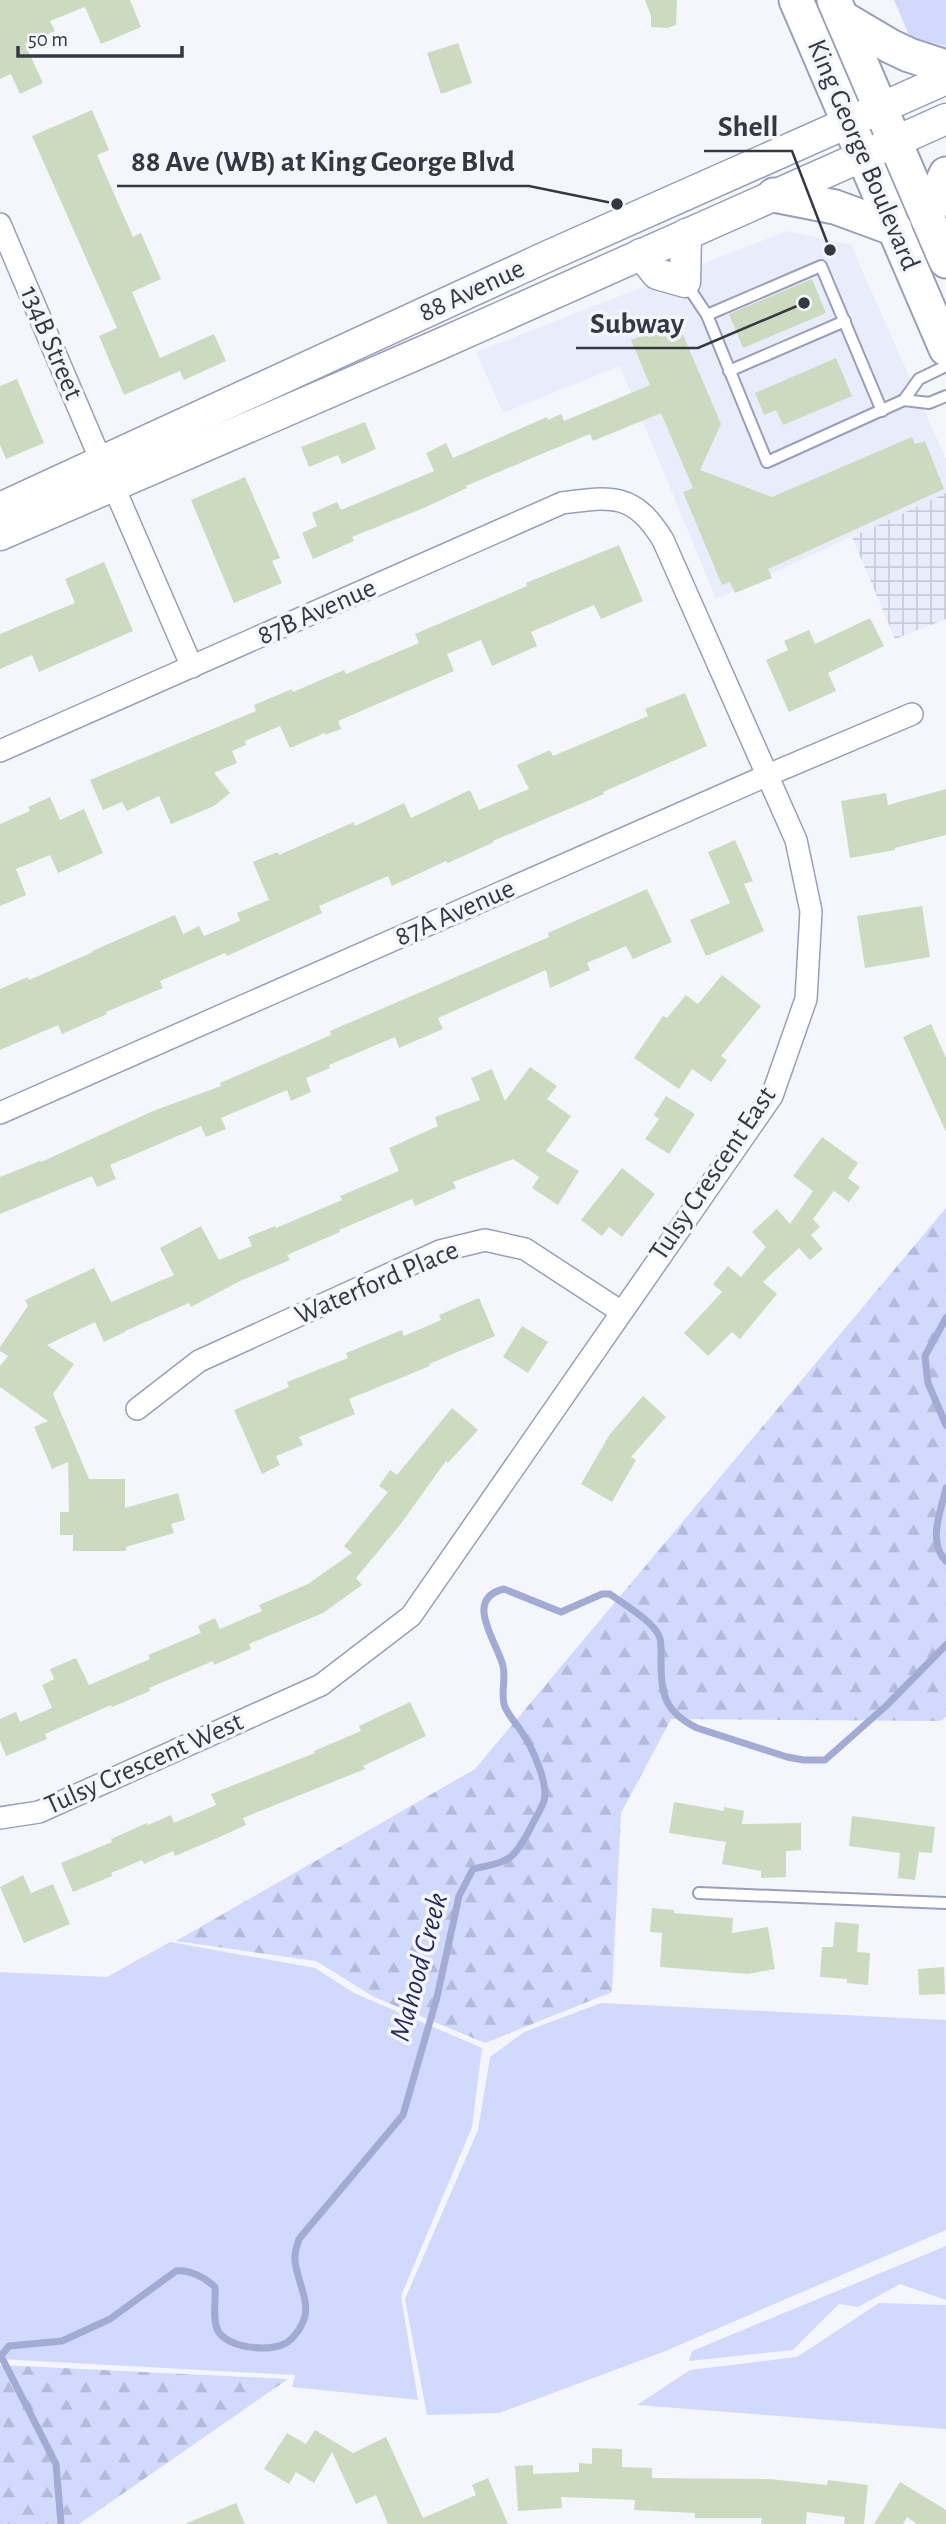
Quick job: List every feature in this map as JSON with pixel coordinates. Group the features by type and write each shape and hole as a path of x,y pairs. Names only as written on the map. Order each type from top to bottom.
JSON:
{"main road":[{"name":"King George Boulevard","path":"796,0 946,349"},
{"name":"King George Boulevard","path":"838,9 946,261"},
{"path":"838,9 900,51 946,67"},
{"name":"88 Avenue","path":"0,535 107,474 548,256 946,79"},
{"name":"88 Avenue","path":"0,508 107,474 425,350 946,119"},
{"path":"928,216 946,174"},
{"path":"774,195 835,207 895,229"},
{"path":"641,254 657,274 685,282 687,234"}],"street":[{"name":"134B Street","path":"0,224 192,667"},
{"name":"87B Avenue","path":"0,751 562,503 600,498 624,502 638,508"},
{"name":"Tulsy Crescent East","path":"286,1701 321,1685 411,1616 772,1096 806,999 811,911 796,840 663,540 651,521 638,508"},
{"name":"87A Avenue","path":"0,1114 912,714"},
{"name":"Waterford Place","path":"137,1409 200,1362 440,1251 485,1240 525,1250 621,1311"},
{"name":"Tulsy Crescent West","path":"0,1818 39,1812 286,1701"}],"lane":[{"path":"707,315 821,265 882,411"},
{"path":"685,282 707,315 767,462 904,400 919,379 946,366"},
{"path":"729,371 845,321"},
{"path":"904,400 929,403 946,396"},
{"path":"699,1893 946,1903"}],"shaded area":[{"path":"787,231 851,245 946,459 946,493 716,599 620,366 503,413 476,352"},
{"path":"946,493 946,619 895,639 852,537"}],"green space":[{"path":"894,0 946,0 946,46 910,37"},
{"path":"946,1208 946,1717 940,1721 671,1719 621,1813 612,1992 485,2043 374,1997 316,1961 176,1941 475,1769"},
{"path":"170,1942 315,1968 354,1993 482,2048 472,2127 401,2296 418,2400 292,2387 295,2375 0,2359 0,1972 107,1977"},
{"path":"601,2003 946,2020 946,2230 663,2352 499,2413 427,2415 405,2299 478,2130 490,2057 524,2032"},
{"path":"946,2246 946,2300 900,2284 858,2307 839,2304 793,2350 689,2361 692,2351"},
{"path":"879,2303 946,2305 946,2429 637,2405 690,2370 797,2357"},
{"path":"0,2365 288,2379 79,2524 0,2524"}],"building":[{"path":"0,0 130,0 141,27 101,44 85,7 50,21 55,31 25,44 43,83 20,94 11,74 0,79"},
{"path":"645,0 677,0 676,25 667,28 651,27 651,16"},
{"path":"458,43 472,83 441,94 427,53"},
{"path":"92,110 109,150 97,155 133,237 141,233 161,279 132,292 160,358 214,334 226,361 184,380 180,371 124,395 99,336 117,328 32,136"},
{"path":"812,279 826,313 743,348 729,314"},
{"path":"675,316 721,424 700,470 772,497 912,437 915,444 925,441 944,489 768,569 772,578 735,593 730,582 722,585 683,492 693,488 661,413 593,441 590,434 532,458 466,486 467,488 426,507 352,537 354,541 313,559 302,533 317,526 312,513 337,502 341,510 434,471 426,453 446,443 453,458 547,417 548,420 561,414 564,421 650,385 631,340 641,336 640,332"},
{"path":"836,358 852,396 783,425 776,410 764,415 755,393"},
{"path":"17,379 44,443 6,459 0,445 0,386"},
{"path":"365,422 376,449 342,464 338,455 309,467 301,447"},
{"path":"245,477 280,558 272,561 282,583 234,603 191,500"},
{"path":"619,545 643,601 601,619 594,605 531,632 537,646 492,666 481,640 447,654 454,671 338,721 341,729 290,748 280,726 245,741 246,745 232,751 237,763 214,773 230,793 214,806 171,824 159,796 127,811 122,802 103,810 90,780 256,711 254,705 292,689 293,692 344,670 346,674 419,643 415,634 527,586 526,583"},
{"path":"104,562 133,631 39,672 32,655 0,669 0,634 75,603 65,579"},
{"path":"870,618 884,646 828,673 836,691 789,712 766,660 788,650 784,641 809,630 815,644"},
{"path":"685,693 707,746 448,863 446,861 392,886 388,876 319,906 322,913 227,956 225,953 160,981 163,988 62,1034 58,1025 0,1050 0,989 28,977 29,980 175,915 183,934 199,926 204,936 240,921 237,913 269,900 253,862 278,852 279,855 354,822 355,826 404,803 411,818 470,790 479,810 529,789 517,765 550,750 553,756 648,716 645,709"},
{"path":"946,789 946,835 895,850 850,858 841,801 886,793 888,805"},
{"path":"50,797 60,820 84,809 103,853 58,873 50,855 16,869 26,895 0,906 0,824 30,811 28,807"},
{"path":"735,840 753,881 744,884 764,931 706,956 690,920 730,903 708,852"},
{"path":"647,889 672,942 633,959 626,946 587,963 590,970 550,988 546,970 438,1018 443,1029 399,1048 395,1037 329,1065 330,1068 306,1078 311,1092 291,1101 287,1090 221,1118 226,1129 206,1137 201,1126 110,1165 116,1179 97,1187 92,1176 0,1214 0,1177 41,1162 153,1111 221,1086 220,1083 331,1035 330,1031 549,937 548,933"},
{"path":"922,906 930,957 865,968 857,916"},
{"path":"722,975 761,1006 721,1056 727,1060 711,1082 692,1069 679,1089 634,1058 663,1016 667,1018 686,995 698,1004"},
{"path":"931,1024 946,1058 946,1132 903,1037"},
{"path":"530,1067 557,1086 547,1099 571,1116 546,1151 579,1171 558,1205 532,1188 539,1177 513,1159 453,1182 456,1188 415,1206 412,1199 339,1230 340,1232 287,1255 290,1260 240,1281 191,1307 189,1303 104,1342 95,1322 47,1345 74,1364 53,1394 89,1479 125,1479 125,1508 178,1493 185,1520 171,1524 174,1533 126,1547 126,1551 73,1551 73,1535 60,1535 60,1512 69,1512 68,1462 52,1469 34,1427 48,1421 0,1387 0,1366 8,1356 0,1351 0,1347 28,1306 25,1300 94,1268 111,1302 174,1275 160,1248 201,1226 219,1260 252,1246 248,1237 342,1200 340,1196 399,1171 389,1148 438,1126 435,1117 480,1100 471,1078 492,1069 505,1101"},
{"path":"666,1096 695,1114 669,1154 645,1139 659,1119 654,1115"},
{"path":"822,1137 858,1163 848,1178 860,1187 849,1202 834,1191 813,1219 820,1227 811,1235 823,1249 810,1260 799,1248 763,1282 777,1294 740,1339 732,1332 708,1356 684,1333 722,1292 713,1284 728,1266 741,1277 766,1247 752,1232 777,1209 790,1224 813,1191 793,1176"},
{"path":"622,1168 655,1194 622,1237 609,1227 602,1236 581,1220"},
{"path":"479,1298 495,1336 349,1399 355,1414 299,1437 303,1445 276,1456 280,1465 262,1474 234,1410 289,1387 287,1382 348,1358 346,1353 402,1330 404,1336 441,1320 439,1315"},
{"path":"522,1326 548,1342 528,1373 503,1357"},
{"path":"643,1396 666,1417 631,1457 636,1460 612,1502 581,1484 610,1434"},
{"path":"452,1408 478,1430 448,1463 446,1461 400,1525 356,1578 362,1585 323,1613 249,1644 251,1649 214,1665 213,1661 149,1688 150,1691 45,1734 47,1739 6,1756 0,1741 0,1719 16,1712 20,1722 52,1708 42,1685 54,1679 50,1669 76,1658 89,1685 150,1659 148,1655 201,1633 198,1626 215,1618 220,1629 262,1611 259,1605 308,1584 352,1553 344,1546 388,1492 379,1486 390,1470 397,1475"},
{"path":"410,1702 426,1736 363,1766 365,1769 243,1818 246,1825 215,1839 175,1856 173,1851 144,1864 142,1860 73,1892 61,1863 112,1842 111,1839 147,1823 148,1825 171,1815 174,1823 216,1805 211,1794 315,1753 314,1751 361,1731 359,1726"},
{"path":"674,1802 724,1811 724,1807 744,1811 742,1824 801,1823 801,1850 786,1851 786,1877 761,1878 761,1871 722,1864 726,1842 669,1833"},
{"path":"852,1816 935,1827 932,1853 919,1852 915,1880 898,1878 900,1853 849,1846"},
{"path":"23,1875 31,1893 53,1884 70,1924 24,1943 0,1887"},
{"path":"652,1908 674,1910 674,1913 733,1918 732,1933 768,1927 775,1969 748,1974 660,1967 662,1933 650,1932"},
{"path":"835,1922 859,1924 857,1952 870,1953 868,1985 847,1983 847,1979 820,1977 822,1947 833,1947"},
{"path":"944,1967 945,1994 919,1995 918,1969"},
{"path":"315,2430 353,2453 386,2437 423,2518 476,2495 472,2485 488,2478 508,2524 388,2524 376,2495 356,2504 332,2452 314,2483 296,2472 289,2484 264,2469 287,2433 306,2444"},
{"path":"592,2448 622,2449 622,2467 652,2468 652,2478 769,2479 827,2485 828,2480 868,2485 864,2524 844,2524 845,2517 807,2512 806,2524 761,2524 762,2518 695,2518 695,2513 634,2510 635,2500 561,2497 562,2508 518,2511 515,2466 533,2465 533,2474 579,2472 579,2463 592,2464"},
{"path":"900,2482 946,2510 946,2524 917,2524 907,2517 903,2524 874,2524"},
{"path":"236,2503 245,2524 187,2524 187,2523"}],"waterway":[{"name":"Mahood Creek","path":"946,1318 925,1356 928,1383 946,1425"},
{"name":"Mahood Creek","path":"946,1488 936,1536 940,1553 946,1561"},
{"name":"Mahood Creek","path":"0,2357 9,2346 62,2341 110,2319 176,2271 197,2275 215,2287 216,2326 223,2337 230,2341 248,2347 268,2348 284,2344 299,2330 306,2308 295,2260 299,2239 403,2115 437,1997 459,1896 473,1869 502,1862 513,1854 524,1840 544,1801 544,1784 538,1764 504,1704 503,1666 484,1612 485,1602 492,1594 504,1589 561,1612 602,1594 610,1594 656,1630 661,1643 663,1691 677,1715 697,1728 804,1760 825,1760 886,1706 946,1645"},
{"path":"1,2356 56,2464 61,2524"}],"place":[{"name":"88 Ave (WB) at King George Blvd","path":"617,204"},
{"name":"Shell","path":"830,250"},
{"name":"Subway","path":"804,303"}]}
